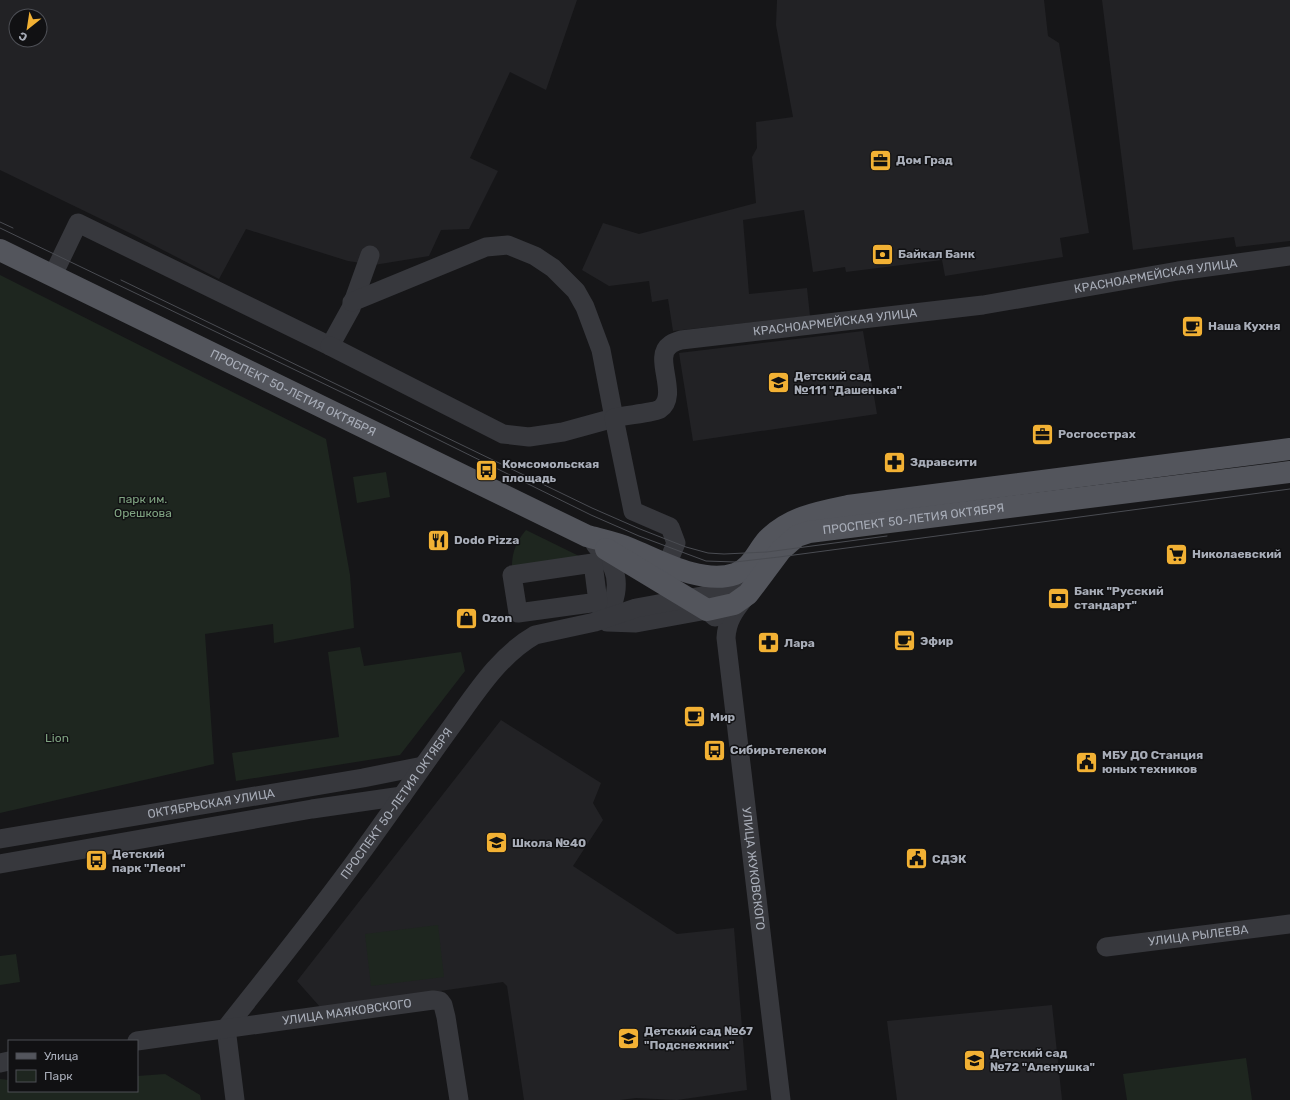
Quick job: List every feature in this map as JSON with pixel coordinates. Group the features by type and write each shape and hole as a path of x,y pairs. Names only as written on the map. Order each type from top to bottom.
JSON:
{"main road":[{"name":"ПРОСПЕКТ 50-ЛЕТИЯ ОКТЯБРЯ","path":"0,250 587,536 617,557 707,610 734,604 748,594 781,550 797,536 809,532 1290,472"},
{"name":"ПРОСПЕКТ 50-ЛЕТИЯ ОКТЯБРЯ","path":"587,536 629,548 667,565 701,575 735,574 754,560 768,540 785,525 810,513 848,506 1290,449"}],"street":[{"path":"52,275 78,223 330,346 503,434 529,437 564,432 614,418"},
{"path":"352,302 486,247 508,246 522,250 553,268 576,291 585,307 602,350 633,511 670,527 676,543 667,565"},
{"path":"330,346 352,302 370,255"},
{"name":"КРАСНОАРМЕЙСКАЯ УЛИЦА","path":"614,418 660,410 667,401 668,391 664,362 665,350 670,345 682,340 983,305 1178,271 1290,256"},
{"path":"587,536 610,562 616,583 615,598 609,610 604,616 595,622"},
{"path":"595,622 636,608 729,590 737,585 754,560"},
{"path":"593,563 598,602 518,614 512,575 593,563"},
{"path":"726,638 727,626 731,616 748,594"},
{"path":"595,622 636,623 707,610 714,615 726,638"},
{"name":"ПРОСПЕКТ 50-ЛЕТИЯ ОКТЯБРЯ","path":"226,1028 359,857 422,766 484,681 503,660 526,640 535,635 595,622"},
{"name":"УЛИЦА ЖУКОВСКОГО","path":"726,638 781,1100"},
{"name":"ОКТЯБРЬСКАЯ УЛИЦА","path":"0,839 309,787 422,766"},
{"path":"309,787 312,809"},
{"name":"ОКТЯБРЬСКАЯ УЛИЦА","path":"0,864 312,809 402,796"},
{"path":"184,808 188,831"},
{"name":"УЛИЦА РЫЛЕЕВА","path":"1106,947 1290,924"},
{"name":"УЛИЦА МАЯКОВСКОГО","path":"226,1028 251,1026 434,1000 440,1001 443,1005 446,1017 459,1100"},
{"path":"138,1041 226,1028 235,1100"}],"shaded area":[{"path":"0,0 577,0 546,90 510,72 470,158 498,171 469,229 441,230 429,256 374,265 348,261 246,229 219,279 134,235 0,170"},
{"path":"777,0 1044,0 1048,36 1059,43 1089,233 1060,238 1063,257 945,276 942,260 846,272 845,267 813,272 804,210 743,220 749,294 807,288 810,316 673,331 668,299 652,302 649,281 609,286 582,270 603,223 639,234 756,203 752,157 757,148 756,122 793,117 776,25"},
{"path":"1102,0 1290,0 1290,241 1236,247 1234,237 1133,250"},
{"name":"Детский сад №111 \"Дашенька\"","path":"863,331 877,414 693,441 679,353"},
{"path":"501,720 601,783 593,803 603,820 573,866 677,934 734,928 747,1090 677,1100 636,1098 620,1100 524,1100 507,986 503,982 321,1008 297,981"},
{"name":"Детский сад №72 \"Аленушка\"","path":"1052,1005 1062,1100 897,1100 887,1021"}],"green space":[{"name":"парк им. Орешкова","path":"0,275 326,439 350,575 354,628 274,643 273,624 205,634 214,764 0,813"},
{"path":"386,472 390,497 357,503 353,477"},
{"path":"526,530 579,556 512,575 514,551 516,545"},
{"path":"360,647 364,666 461,652 465,671 400,755 236,781 232,753 339,737 328,652"},
{"path":"438,925 444,977 371,986 365,934"},
{"path":"16,954 20,982 0,985 0,956"},
{"path":"1246,1058 1252,1100 1127,1100 1123,1074"},
{"path":"165,1074 200,1095 201,1100 0,1100 0,1079 8,1080 8,1092 138,1092 138,1076"}],"tram line":[{"path":"0,222 13,228"},
{"path":"0,228 368,405 591,515 639,536 706,561 735,562 779,557 1290,489"},
{"path":"121,280 592,508 686,547 708,553 724,554 767,552 887,536"}],"place":[{"name":"Дом Град","path":"881,160"},
{"name":"Байкал Банк","path":"882,254"},
{"name":"Наша Кухня","path":"1192,326"},
{"name":"Детский сад №111 \"Дашенька\"","path":"778,383"},
{"name":"Росгосстрах","path":"1043,434"},
{"name":"Здравсити","path":"894,462"},
{"name":"Комсомольская площадь","path":"486,471"},
{"name":"Dodo Pizza","path":"439,540"},
{"name":"Николаевский","path":"1177,554"},
{"name":"Банк \"Русский стандарт\"","path":"1058,598"},
{"name":"Ozon","path":"467,618"},
{"name":"Эфир","path":"905,641"},
{"name":"Лара","path":"768,643"},
{"name":"Мир","path":"694,717"},
{"name":"Сибирьтелеком","path":"715,750"},
{"name":"МБУ ДО Станция юных техников","path":"1086,762"},
{"name":"Школа №40","path":"496,843"},
{"name":"СДЭК","path":"916,859"},
{"name":"Детский парк \"Леон\"","path":"97,861"},
{"name":"Детский сад №67 \"Подснежник\"","path":"629,1038"},
{"name":"Детский сад №72 \"Аленушка\"","path":"975,1060"}],"park label":[{"name":"Lion","path":"57,738"}]}
